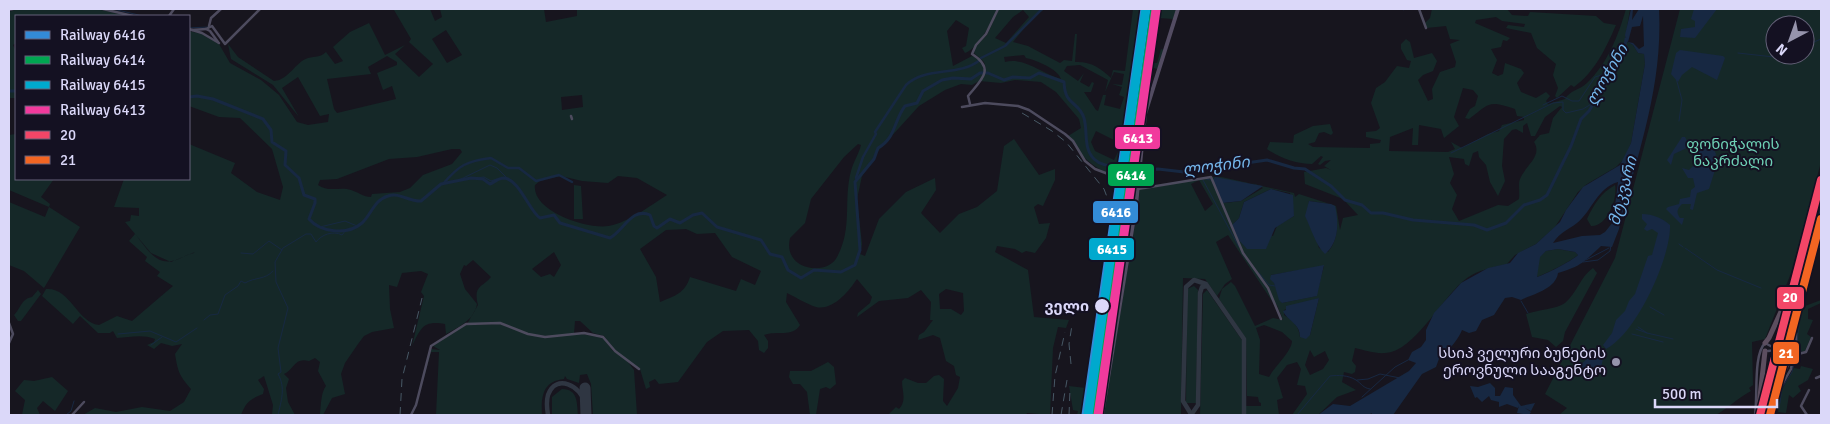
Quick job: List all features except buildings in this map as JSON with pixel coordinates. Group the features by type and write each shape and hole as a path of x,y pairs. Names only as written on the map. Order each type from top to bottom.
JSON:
{"highway":[{"path":"1761,415 1821,180"},
{"path":"1761,415 1766,348 1798,274 1821,193"},
{"path":"1761,415 1792,354 1798,274"}],"main road":[{"path":"1102,415 1138,186 1143,128 1152,92 1178,9"}],"street":[{"path":"9,10 13,9"},
{"path":"103,9 128,15"},
{"path":"122,14 126,9"},
{"path":"206,29 212,18 221,9"},
{"path":"209,26 216,29 225,44 260,9"},
{"path":"970,104 968,96 984,77 985,71 983,62 972,54 976,45 986,34 998,9"},
{"path":"1419,9 1426,28"},
{"path":"206,29 210,31 219,43 202,33 190,30 206,29"},
{"path":"962,108 970,104 1018,106 1039,116 1072,141 1079,154 1095,169 1132,183 1136,198"},
{"path":"1138,186 1170,185 1210,177 1243,253 1268,288 1281,319"},
{"path":"1792,354 1803,277 1821,215"},
{"path":"9,323 13,334 9,343"},
{"path":"411,415 416,405 431,346 466,324 500,323 528,334 545,337 584,333 603,337 614,351 639,369"},
{"path":"1761,415 1756,363 1759,355 1766,348 1792,354 1806,352 1812,338"},
{"path":"1816,378 1821,376"},
{"path":"1807,415 1801,406 1809,390"},
{"path":"72,415 84,402"}],"green space":[{"path":"17,9 97,9 124,15 15,15 15,44 13,45 15,49 15,98 9,98 9,12"},
{"path":"430,9 435,21 442,17 440,9 544,9 546,22 577,16 577,9 997,9 980,41 965,53 962,48 966,46 969,28 956,20 947,31 953,66 972,56 979,59 986,69 984,62 974,53 975,47 987,35 999,9 1045,9 1034,16 1013,42 1028,46 1060,63 1064,60 1072,61 1075,34 1077,34 1075,62 1095,66 1111,78 1113,70 1125,71 1133,9 1143,9 1133,94 1117,178 1089,162 1073,144 1068,136 1081,128 1079,119 1056,92 1041,82 1015,80 1001,83 979,81 972,85 961,84 945,90 919,106 879,150 862,176 857,199 862,244 860,254 865,256 879,219 906,192 935,178 936,190 921,213 940,233 959,214 977,207 997,191 1004,146 1014,139 1039,175 1055,169 1055,180 1043,206 1038,204 1034,207 1039,224 1050,223 1046,238 1035,253 1026,251 1022,253 1015,249 997,246 995,252 1028,270 1034,317 1069,320 1066,328 1058,327 1053,348 1050,415 1027,413 1026,415 888,415 896,407 899,409 903,403 902,381 905,378 918,383 926,383 934,376 939,375 944,379 943,401 947,406 958,388 960,377 956,375 954,366 946,361 940,338 933,335 918,340 919,335 924,332 933,320 930,320 931,302 921,290 908,298 879,301 857,317 858,313 870,303 872,297 857,279 840,299 828,306 812,306 787,293 786,302 800,325 789,333 764,335 768,341 768,348 764,353 759,350 758,341 749,330 723,331 707,342 678,382 659,384 655,379 649,382 650,387 646,389 640,369 615,351 604,336 593,333 580,321 575,321 574,334 545,336 530,334 498,322 467,324 472,315 461,326 446,334 445,324 427,324 421,330 412,346 424,296 421,292 428,274 421,271 402,273 397,287 389,285 390,309 394,328 372,332 364,336 345,363 341,374 345,394 332,398 323,415 320,414 321,403 326,386 318,371 320,362 315,358 309,361 297,362 284,374 289,379 286,388 288,402 295,415 272,415 273,405 264,376 258,380 264,389 263,394 249,402 241,415 83,415 95,408 116,412 142,407 170,411 184,402 191,389 180,373 176,360 175,354 182,344 172,346 161,343 154,349 147,345 154,342 155,339 150,337 117,338 113,331 110,333 98,333 80,316 73,324 42,296 46,289 61,293 91,323 99,325 117,316 132,321 173,286 157,276 160,272 145,261 147,257 129,241 135,234 150,253 169,261 151,253 125,222 130,221 131,215 139,216 139,208 114,207 124,180 190,180 190,144 235,163 231,173 257,192 280,200 283,187 272,149 240,118 219,117 190,106 190,31 202,34 219,44 230,63 261,80 279,95 297,122 308,125 328,122 329,114 320,116 298,77 282,88 299,117 273,85 231,59 228,44 238,57 274,81 284,78 303,60 326,52 335,64 343,61 333,47 350,32 369,23 385,55 405,45 395,54 419,77 433,64 409,42 411,39 394,10","holes":["1023,10 1029,17 1006,43 995,38 1013,17","446,30 462,55 447,63 432,39","1024,55 1026,58 1051,68 1061,79 1020,62 1005,62 1004,57","387,56 397,62 397,65 377,73 383,90 392,86 396,99 337,113 334,109 327,79 371,74 368,67","1080,65 1108,80 1105,92 1114,72 1124,74 1122,85 1112,84 1122,87 1119,95 1124,97 1120,109 1104,105 1106,95 1103,95 1098,111 1096,110 1084,92 1091,92 1094,83 1092,82 1089,87 1080,82 1084,73 1078,81 1064,71 1067,66","582,95 583,107 562,110 561,97","1096,131 1122,144 1114,160 1095,151 1091,142","858,144 861,145 849,182 845,236 842,246 832,263 824,267 807,267 793,257 789,249 790,238 805,223 811,199 844,157","460,149 462,152 452,164 423,175 410,188 400,192 372,194 371,197 368,197 347,189 326,189 318,185 320,180 337,179 389,159 417,157","561,176 582,181 608,183 618,176 637,178 667,195 627,220 613,225 592,226 565,218 543,204 536,195 535,185 541,180","686,229 697,234 715,233 732,257 761,271 755,285 741,279 736,291 690,277 685,287 675,296 660,302 656,277 640,249 666,230","554,252 561,265 554,277 550,274 541,277 532,269","473,260 491,277 478,290 478,305 475,310 477,304 465,289 460,274 464,265 466,266","946,289 963,293 964,311 961,315 951,309 940,309 939,294"]},
{"path":"1148,9 1177,9 1173,19 1159,18 1157,36 1151,37 1150,47 1154,63 1157,63 1161,49 1164,50 1157,69 1151,67 1144,90 1138,94"},
{"path":"1432,9 1507,9 1512,15 1528,16 1530,12 1596,16 1604,23 1616,25 1594,67 1574,87 1571,85 1557,98 1555,96 1558,88 1553,75 1556,64 1537,48 1531,33 1506,28 1508,25 1524,27 1525,24 1502,21 1496,17 1476,20 1475,23 1510,38 1507,41 1503,40 1501,47 1491,49 1497,60 1492,73 1498,76 1503,74 1505,63 1521,69 1524,73 1517,83 1521,92 1536,98 1546,92 1550,96 1546,101 1548,104 1565,99 1584,85 1601,67 1611,49 1626,9 1630,9 1625,40 1633,45 1638,53 1644,54 1645,64 1631,143 1624,159 1616,167 1587,184 1578,192 1555,227 1536,244 1515,255 1507,264 1481,271 1467,278 1407,343 1396,350 1385,353 1355,348 1352,361 1356,366 1355,372 1352,374 1344,372 1342,382 1356,390 1337,397 1318,415 1292,415 1307,394 1305,386 1297,385 1301,369 1297,362 1287,365 1277,378 1283,398 1277,400 1279,415 1246,415 1246,406 1261,406 1261,403 1258,397 1247,396 1246,339 1219,299 1222,289 1231,282 1235,286 1255,326 1273,318 1283,320 1277,305 1272,301 1228,235 1216,242 1232,279 1225,284 1217,296 1205,279 1183,278 1181,415 1104,415 1129,257 1134,253 1132,243 1140,190 1217,176 1251,184 1235,182 1225,203 1241,201 1263,188 1258,185 1294,193 1295,197 1299,194 1329,204 1309,201 1307,220 1312,226 1319,248 1328,252 1335,240 1337,228 1331,204 1336,206 1340,230 1343,218 1358,215 1343,199 1305,184 1304,172 1326,168 1331,170 1324,166 1331,160 1325,161 1320,165 1318,164 1323,157 1321,156 1312,164 1288,160 1267,149 1270,142 1293,143 1294,135 1313,126 1330,124 1333,133 1331,135 1324,132 1319,133 1315,142 1308,144 1313,147 1370,148 1370,144 1380,143 1381,140 1366,137 1366,132 1376,131 1380,128 1371,103 1376,88 1385,82 1397,66 1409,68 1411,61 1407,60 1401,49 1401,44 1406,39 1410,42 1414,58 1432,53 1437,61 1433,71 1423,75 1418,80 1428,101 1433,99 1432,89 1440,72 1455,67 1456,62 1450,44 1460,40 1450,39 1446,26 1426,28 1425,23 1430,18","holes":["1463,88 1473,90 1478,96 1475,106 1470,109 1465,118 1469,119 1486,106 1494,104 1515,109 1517,116 1524,117 1524,120 1502,125 1499,131 1488,134 1462,148 1451,142 1455,149 1448,152 1389,151 1390,137 1413,128 1412,145 1418,145 1419,125 1441,129 1444,138 1459,126 1454,117","1560,106 1562,107 1553,118 1549,133 1540,135 1534,142 1536,147 1535,156 1520,179 1519,199 1508,206 1498,205 1459,221 1452,209 1457,195 1450,183 1454,174 1449,157 1464,159 1465,164 1469,166 1473,153 1478,151 1479,157 1486,165 1490,182 1498,196 1505,181 1502,166 1504,139 1512,130 1516,129 1523,133 1523,126 1527,123 1531,136 1535,136 1545,117","1199,180 1213,204 1205,211 1191,184","1271,189 1290,193 1294,216 1277,226 1273,236 1234,223 1239,218 1244,202","1324,266 1316,296 1282,303 1271,275","1319,298 1310,335 1300,337 1295,324 1284,315 1284,310","1264,325 1282,332 1292,341 1289,349 1269,377 1259,374 1260,340 1256,328","1310,350 1314,357 1325,351 1329,360 1323,369 1310,375 1305,365"]},
{"name":"ფონიჭალის ნაკრძალი","path":"1680,9 1821,9 1821,162 1791,273 1765,339 1752,342 1753,385 1749,388 1751,391 1716,415 1559,415 1567,408 1545,394 1615,258"},
{"path":"15,134 15,180 53,180 41,197 50,204 49,207 9,190 9,135"},
{"path":"574,185 581,186 583,219 574,219"},
{"path":"1615,185 1615,197 1610,211 1602,222 1591,226 1587,219 1592,208 1602,195"},
{"path":"9,202 45,217 49,207 80,227 44,288 24,271 9,265"},
{"path":"1813,242 1821,246 1815,244 1800,303"},
{"path":"1558,249 1575,252 1578,255 1557,268 1536,277 1539,257 1546,251"},
{"path":"1593,268 1597,273 1565,332 1563,341 1556,347 1548,340 1532,337 1526,314 1557,307 1565,303"},
{"path":"1194,286 1198,290 1196,403 1186,403 1187,289"},
{"path":"38,290 41,294 21,321 18,321 14,315 23,302 32,297"},
{"path":"1207,290 1244,343 1243,415 1200,415 1203,294"},
{"path":"1821,300 1821,303 1808,309 1808,319 1813,320 1807,334 1811,337 1805,351 1795,353 1800,303 1805,306"},
{"path":"1107,310 1117,311 1101,415 1090,415"},
{"path":"499,324 540,337 582,334 603,338 613,351 625,358 634,370 637,415 593,415 591,384 587,374 580,375 579,383 567,379 565,376 564,379 551,383 544,391 542,415 436,415 439,352 431,352 419,395 431,349 440,350 433,346 465,325"},
{"path":"828,362 834,367 836,384 830,389 826,387 820,389 816,415 810,415 807,392 800,384 793,384 789,377 790,371 811,371"},
{"path":"1801,366 1813,369 1808,380 1798,386 1801,391 1793,398 1789,395 1786,413 1778,412 1779,406 1774,404 1794,368 1800,369"},
{"path":"52,377 68,391 55,411 43,401 37,408 40,415 22,415 25,400 15,391 24,380 34,381"},
{"path":"1069,386 1086,388 1081,415 1077,415 1078,411 1073,410"},
{"path":"562,389 571,391 574,394 578,415 552,415 552,397"}],"water":[{"name":"მტკვარი","path":"1631,9 1633,9 1632,20 1639,9 1659,9 1659,38 1653,94 1641,147 1619,229 1612,247 1601,246 1581,263 1558,273 1556,279 1549,287 1537,293 1521,300 1512,297 1505,298 1494,315 1482,320 1476,331 1469,333 1462,330 1452,345 1440,356 1436,367 1422,374 1393,415 1371,415 1372,413 1368,415 1318,415 1333,404 1350,406 1409,371 1416,363 1408,360 1412,352 1421,347 1426,340 1426,330 1434,313 1461,283 1488,268 1510,263 1518,253 1536,244 1560,222 1566,210 1583,187 1620,165 1631,143 1645,64 1644,54 1638,53 1633,45 1626,41 1625,35","holes":["1643,16 1644,46 1639,49 1633,43 1628,42 1632,27 1640,26","1618,182 1613,222 1605,232 1600,235 1582,236 1553,243 1561,234 1577,223 1600,194","1558,249 1575,252 1578,255 1558,268 1537,277 1540,257 1546,251"]},
{"path":"1694,9 1717,9 1695,38 1680,37 1681,29 1695,27 1695,21 1691,19"},
{"path":"1680,50 1723,56 1725,58 1717,80 1692,67 1682,75 1678,82 1671,74 1676,53"},
{"path":"1682,137 1685,137 1688,143 1695,140 1702,143 1704,146 1714,150 1716,154 1713,164 1715,170 1709,189 1697,193 1693,210 1690,209 1691,204 1682,204 1678,209 1680,218 1684,218 1682,225 1666,209 1679,204 1680,199 1690,197 1691,190 1695,187 1693,178 1688,178 1682,168 1689,170 1694,165 1692,157 1696,146 1693,145 1674,154 1671,165 1667,160"},
{"path":"1215,177 1263,186 1241,201 1222,203 1213,180"},
{"path":"1271,189 1293,195 1294,216 1275,228 1266,249 1247,249 1237,238 1232,225 1239,218 1244,202"},
{"path":"1309,201 1335,206 1337,232 1333,244 1325,254 1316,242 1305,216"},
{"path":"1642,214 1657,217 1670,225 1665,256 1650,294 1640,312 1629,328 1617,341 1606,349 1603,345 1612,333 1616,320 1625,311 1629,301 1635,294 1648,256 1652,255 1658,233 1652,229 1647,231 1644,229 1647,224 1642,219"},
{"path":"1324,265 1317,296 1282,303 1279,300 1274,283 1270,279 1271,275"},
{"path":"1319,298 1310,335 1306,339 1300,337 1298,329 1283,311 1286,310 1286,306"},
{"path":"1600,347 1605,351 1600,371 1576,369"},
{"path":"1490,383 1495,388 1495,396 1500,396 1505,387 1513,388 1513,395 1521,406 1535,403 1531,411 1525,408 1531,412 1529,415 1517,413 1519,405 1518,408 1507,404 1499,407 1499,402 1491,400 1489,396 1482,402 1477,397 1475,398 1470,386 1478,387"}],"waterway":[{"path":"113,9 139,15"},
{"path":"981,58 1005,46 1042,9"},
{"path":"190,28 208,27"},
{"name":"ლოჭინი","path":"190,97 197,96 213,99 263,119 271,130 272,142 286,151 285,165 299,178 304,195 315,199 309,219 320,227 334,231 349,230 356,227 365,220 379,201 388,196 397,195 421,201 441,184 471,178 483,179 490,184 504,178 515,184 540,218 554,215 560,223 610,238 628,220 638,214 650,215 654,226 657,228 670,219 680,223 693,215 702,213 717,227 761,240 770,254 782,257 788,270 801,278 814,270 841,272 855,265 860,250 855,182 874,159 878,148 892,134 901,111 905,106 917,103 923,91 942,80 953,78 971,79 980,73 988,73 1004,80 1013,77 1030,78 1039,73 1064,82 1069,100 1078,108 1084,118 1088,150 1094,159 1109,166 1125,167 1135,171 1158,169 1184,172 1267,160 1294,168 1305,169 1331,186 1345,200 1362,205 1371,213 1383,213 1413,220 1474,225 1487,230 1506,223 1524,205 1540,200 1547,195 1571,146 1581,119 1589,111 1612,72 1615,57 1625,46 1626,39"},
{"path":"1815,42 1821,39"},
{"path":"1738,53 1765,56"},
{"path":"856,178 863,157 876,134 875,132 906,85 923,75 962,68 980,60"},
{"path":"1543,105 1562,96 1572,101 1579,101 1595,77 1612,72"},
{"path":"1676,78 1682,100 1679,121"},
{"name":"ლოჭინი","path":"9,91 15,91"},
{"path":"1451,153 1553,103 1563,102 1563,110 1566,113 1583,109 1593,103"},
{"path":"443,184 454,172 464,165 491,158 508,168 519,168 536,181 559,175 572,182"},
{"path":"457,181 490,165 497,168 507,178"},
{"name":"ლოჭინი","path":"477,178 484,177 491,181 497,179"},
{"path":"1206,179 1210,180"},
{"path":"1203,180 1239,247"},
{"path":"1814,233 1821,207"},
{"path":"320,227 345,221 357,226"},
{"path":"278,415 282,389 278,374 281,372 278,348 288,308 276,282 275,262 283,248 306,234 311,234 316,242 328,234 342,235 346,230"},
{"path":"241,253 253,254 269,241 282,250"},
{"path":"1679,244 1683,247"},
{"path":"1810,257 1814,244"},
{"path":"1814,244 1821,247"},
{"path":"1583,262 1598,260 1610,251 1611,245"},
{"path":"1586,260 1609,248"},
{"path":"1685,248 1717,270 1761,288"},
{"path":"1796,353 1803,288 1809,259"},
{"path":"204,320 210,315 218,314 225,295 238,286 241,281 245,283 267,276 273,271"},
{"path":"1259,273 1269,285 1275,286"},
{"path":"1521,301 1528,313"},
{"path":"1650,307 1664,315"},
{"path":"1638,327 1647,333 1673,339"},
{"path":"118,334 150,331 176,342 197,328"},
{"path":"1636,329 1647,333"},
{"path":"1632,334 1663,342"},
{"path":"151,345 162,337"},
{"path":"1779,409 1782,388 1792,372 1796,356"},
{"path":"1362,397 1395,367 1408,360"},
{"path":"1357,380 1368,379 1380,374 1400,378"},
{"path":"1297,415 1330,376 1350,377 1370,389"},
{"path":"66,415 71,411 74,401"}],"taxiway":[{"path":"1191,414 1183,401 1186,287 1194,280 1206,284 1244,339 1244,415"},
{"path":"1191,415 1198,405 1200,293 1202,287 1207,286"},
{"path":"548,415 548,395 552,388 562,383 568,384 579,391 585,403"}],"runway":[{"path":"585,388 586,415"}],"railway":[{"path":"1022,113 1066,142 1104,189 1113,213 1112,230"},
{"path":"1117,214 1118,189"},
{"path":"1085,415 1114,222"},
{"path":"400,415 402,379 422,298"},
{"path":"1071,364 1069,344 1072,325"},
{"path":"1052,415 1055,376 1065,332"},
{"path":"1061,415 1067,380"},
{"path":"1069,415 1070,390"}],"rail line":[{"name":"6416","path":"1086,415 1145,9"},
{"name":"6415","path":"1088,415 1146,9"},
{"name":"6414","path":"1096,415 1155,10"},
{"name":"6413","path":"1098,415 1156,10"}],"transit line":[{"name":"20","path":"1760,415 1821,180"},
{"name":"21","path":"1770,415 1821,219"}],"place":[{"name":"ველი","path":"1102,306"},
{"name":"სსიპ ველური ბუნების ეროვნული სააგენტო","path":"1616,362"}]}
